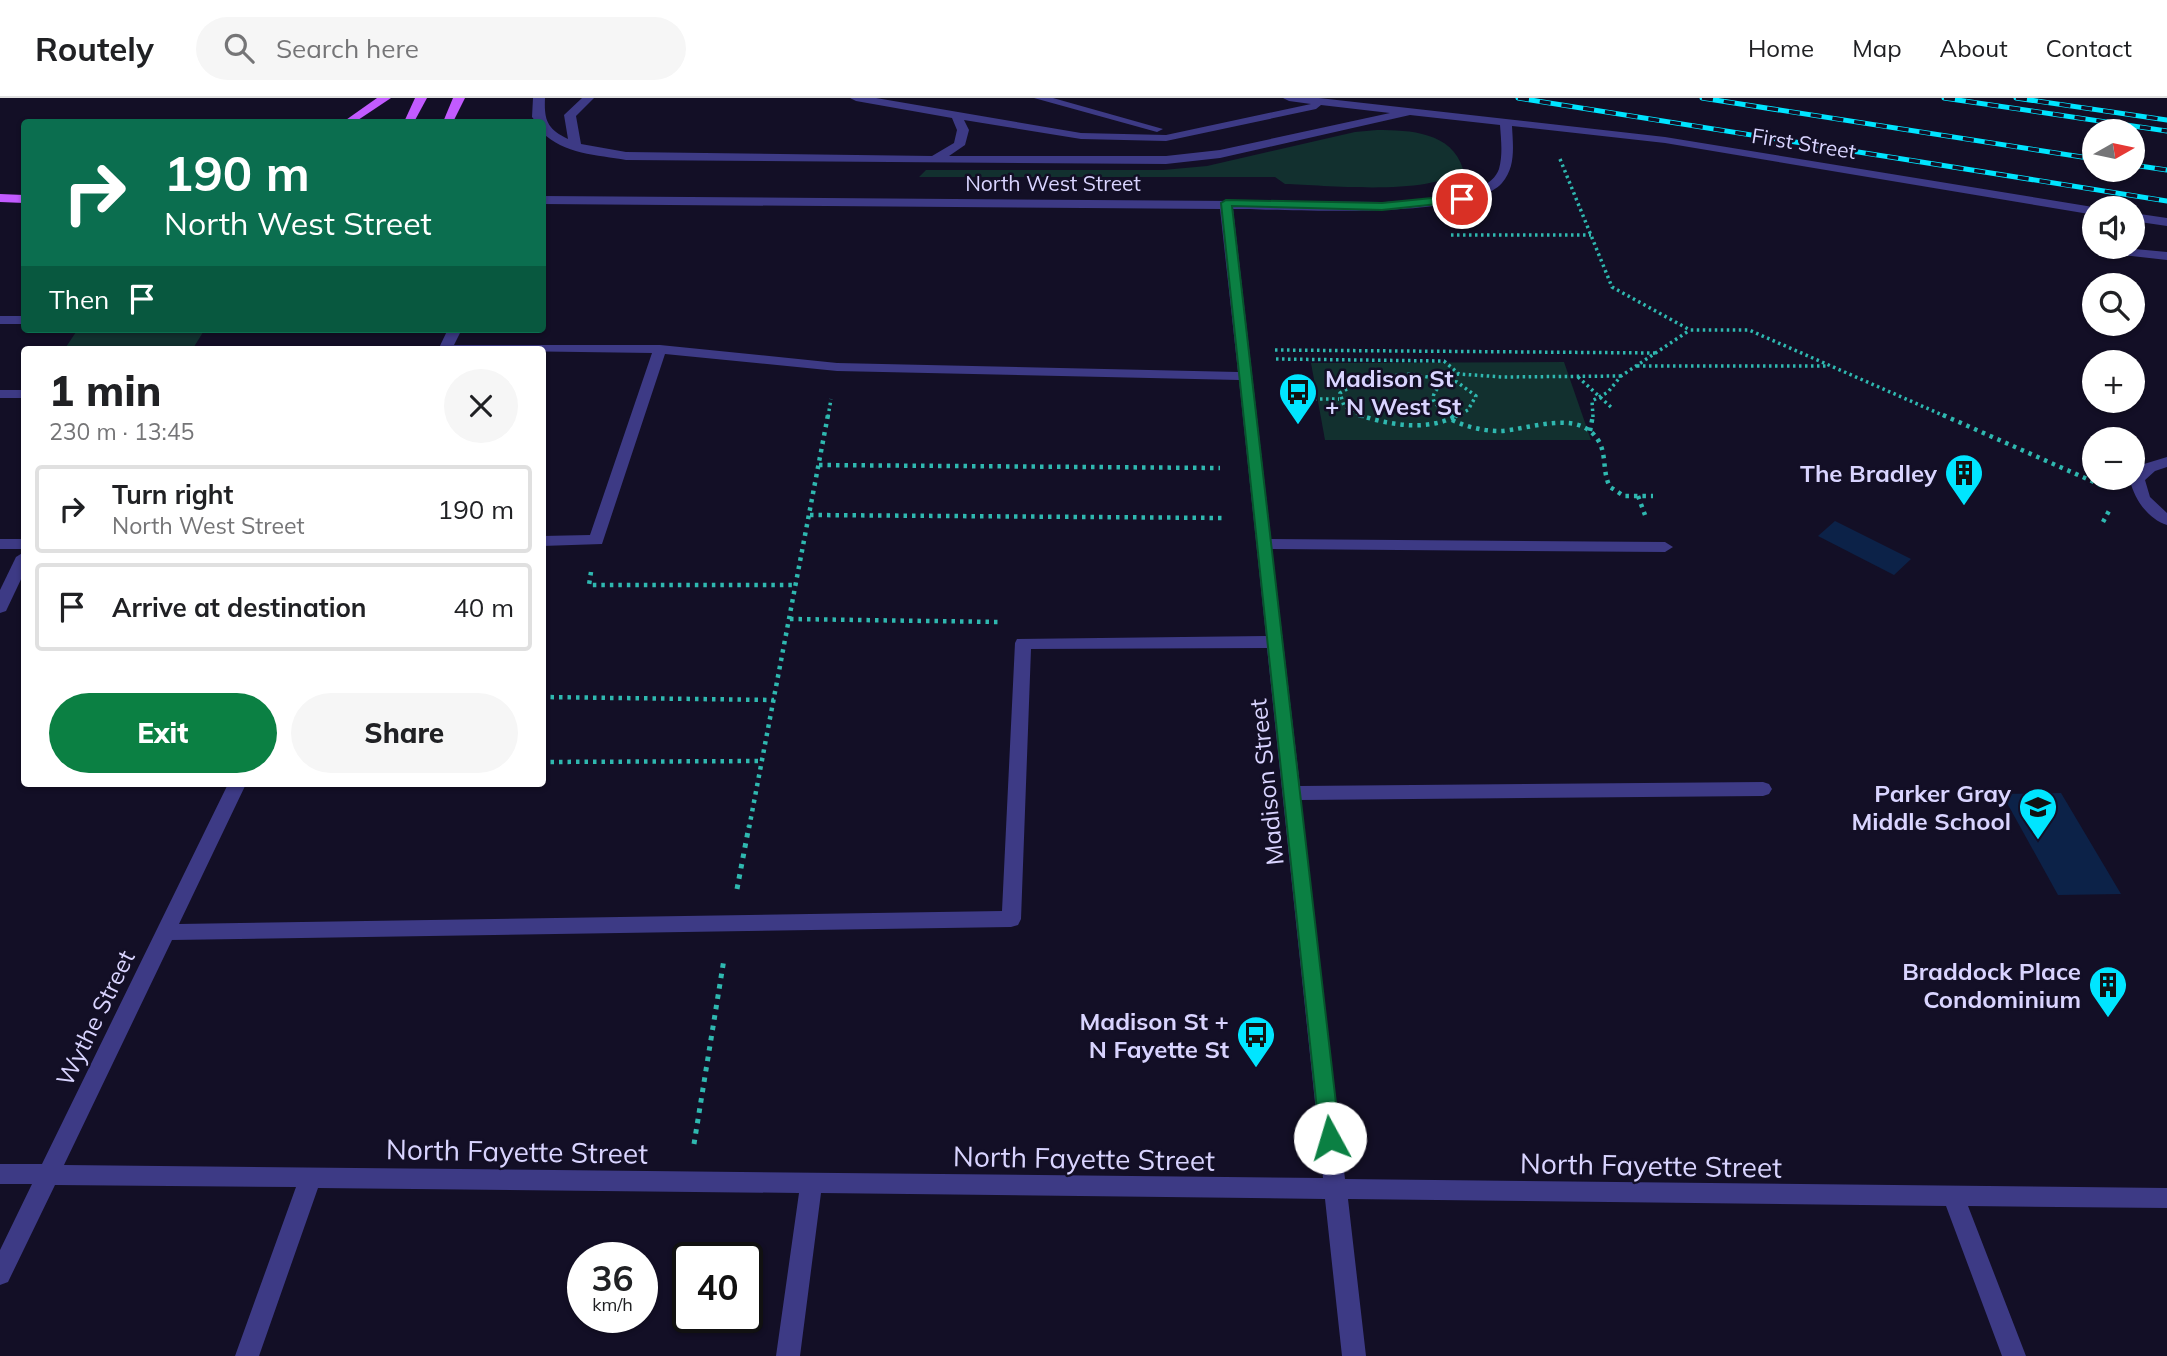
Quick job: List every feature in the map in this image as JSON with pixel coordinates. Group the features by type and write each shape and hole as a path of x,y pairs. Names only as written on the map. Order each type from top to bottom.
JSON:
{"main road":[{"path":"353,119 385,98"},
{"path":"410,119 421,98"},
{"path":"450,119 459,99"},
{"path":"459,99 462,119"},
{"path":"0,198 21,199"}],"street":[{"path":"539,98 539,119"},
{"path":"575,146 570,116 588,98"},
{"path":"856,98 1081,136 1166,138 1326,104"},
{"path":"1040,98 1076,105 1143,127 1196,132"},
{"path":"1289,98 1326,104"},
{"name":"First Street","path":"1326,104 1665,140 2082,209"},
{"path":"546,129 549,134 575,146 626,156 1166,160 1220,154 1408,112"},
{"path":"933,160 959,145 963,130 957,115"},
{"name":"North West Street","path":"546,201 1382,206 1462,199 1489,187 1504,174 1507,156 1506,122"},
{"name":"Madison Street","path":"1226,203 1354,1356"},
{"path":"2145,219 2167,222"},
{"path":"2145,254 2167,256"},
{"path":"0,320 21,320"},
{"path":"546,349 660,349 837,367 1244,362"},
{"path":"546,541 596,540 660,349"},
{"path":"0,394 21,394"},
{"path":"2167,462 2156,463 2143,470 2137,480 2139,492 2149,506 2167,520"},
{"path":"0,544 21,544"},
{"path":"1265,544 1665,547"},
{"path":"0,607 21,563"},
{"path":"166,932 1011,919 1023,643 1275,642"},
{"name":"Wythe Street","path":"0,1274 236,787"},
{"path":"1292,793 1763,789"},
{"name":"North Fayette Street","path":"0,1174 1954,1198 2167,1198"},
{"path":"247,1356 310,1178"},
{"path":"788,1356 811,1185"},
{"path":"1954,1198 2014,1356"}],"path":[{"path":"1557,152 1612,287 1690,330 1749,330 2119,493 2139,492"},
{"path":"1590,431 1593,421 1592,401 1608,392 1621,376 1690,330"},
{"path":"1244,362 1656,353"},
{"path":"1244,362 1444,361 1459,374"},
{"path":"1637,366 1831,366"},
{"path":"688,1183 730,923 837,367"},
{"path":"1398,374 1447,379 1469,388 1476,396 1475,403 1466,412 1453,419 1413,425 1385,423 1357,415 1344,407 1339,399 1340,393 1348,385 1366,378 1398,374"},
{"path":"1438,377 1459,374 1502,377 1621,376"},
{"path":"1577,376 1612,408"},
{"path":"1447,379 1434,390 1432,397 1435,405 1453,419 1468,426 1495,430 1548,423 1590,431 1604,448 1606,476 1611,488 1625,496 1653,496"},
{"path":"1248,399 1339,399"},
{"path":"819,465 1256,468"},
{"path":"810,515 1262,518"},
{"path":"596,540 589,585 797,585"},
{"path":"790,619 998,621 1023,643"},
{"path":"546,697 774,700"},
{"path":"546,762 762,761"}],"green space":[{"path":"1377,130 1416,133 1440,140 1458,157 1463,169 1448,178 1428,183 1378,187 1285,184 1275,177 919,177 926,170 1163,170 1207,166 1355,132"},
{"path":"75,333 203,333 194,346 67,346"},
{"path":"1564,362 1591,440 1325,440 1311,363"}],"water":[{"path":"1835,521 1911,559 1894,575 1818,536"},
{"path":"2061,793 2121,894 2058,895 2002,794"}],"railway":[{"path":"1518,98 2167,201"},
{"path":"1702,98 2082,157"},
{"path":"1944,98 2167,131"},
{"path":"2016,98 2167,120"},
{"path":"2146,167 2167,170"}],"place":[{"name":"Madison St + N West St","path":"1298,426"},
{"name":"The Bradley","path":"1964,507"},
{"name":"Parker Gray Middle School","path":"2038,841"},
{"name":"Braddock Place Condominium","path":"2108,1019"},
{"name":"Madison St + N Fayette St","path":"1256,1069"}],"route":[{"path":"1330,1138 1226,203 1382,206 1462,199"}]}
